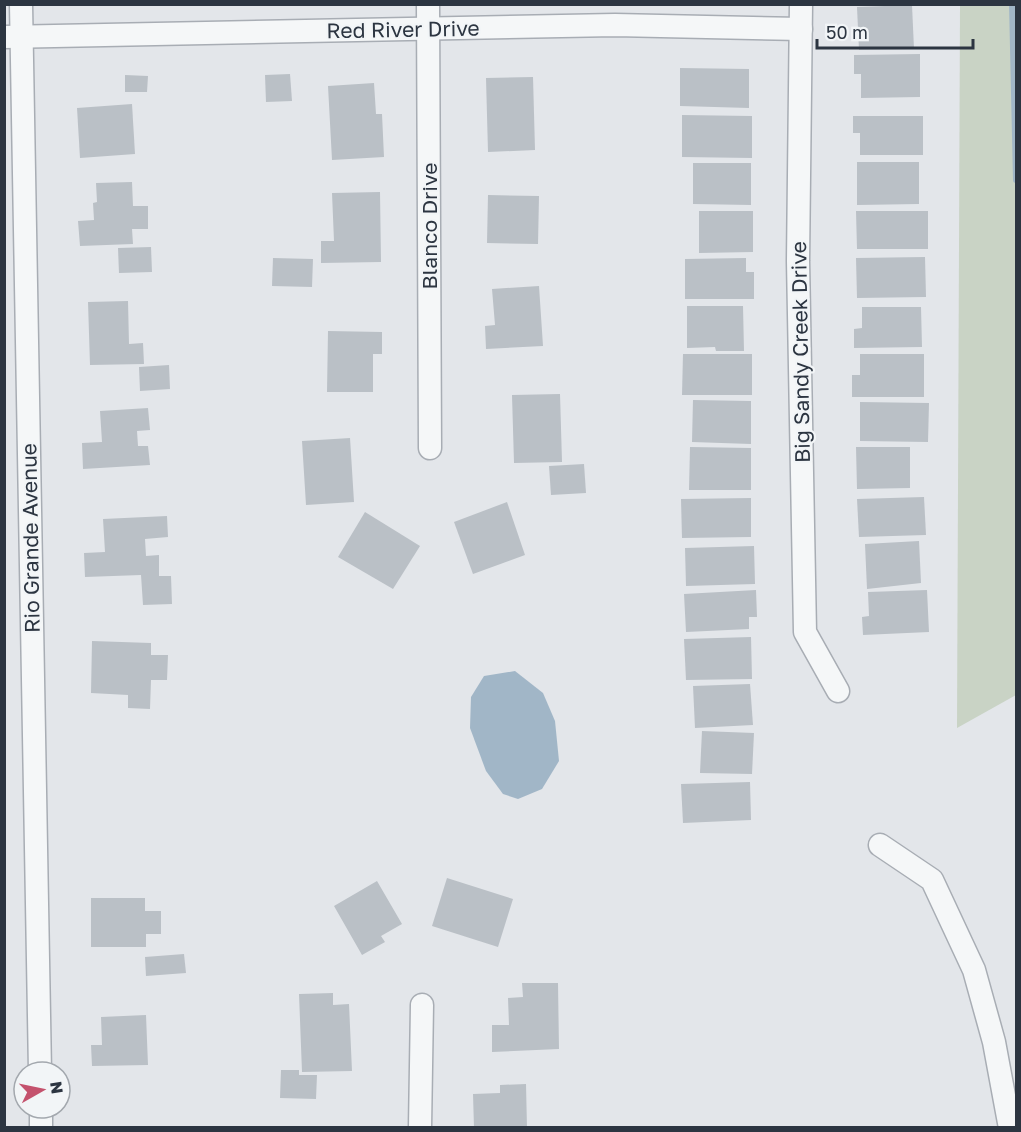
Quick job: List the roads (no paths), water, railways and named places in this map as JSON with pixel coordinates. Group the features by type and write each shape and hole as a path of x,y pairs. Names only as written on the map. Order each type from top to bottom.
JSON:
{"street":[{"name":"Rio Grande Avenue","path":"21,4 13,37 40,1060"},
{"name":"Blanco Drive","path":"428,4 430,448"},
{"name":"Big Sandy Creek Drive","path":"801,4 798,261 806,632 837,691"},
{"name":"Red River Drive","path":"13,37 615,25 801,29"},
{"path":"880,845 932,880 974,970 994,1042 1010,1128"},
{"path":"420,1128 422,1005"}],"water":[{"path":"515,671 543,693 555,721 559,761 542,789 518,799 503,794 486,771 470,728 471,697 484,676"}],"waterway":[{"path":"1012,4 1016,180"}]}
